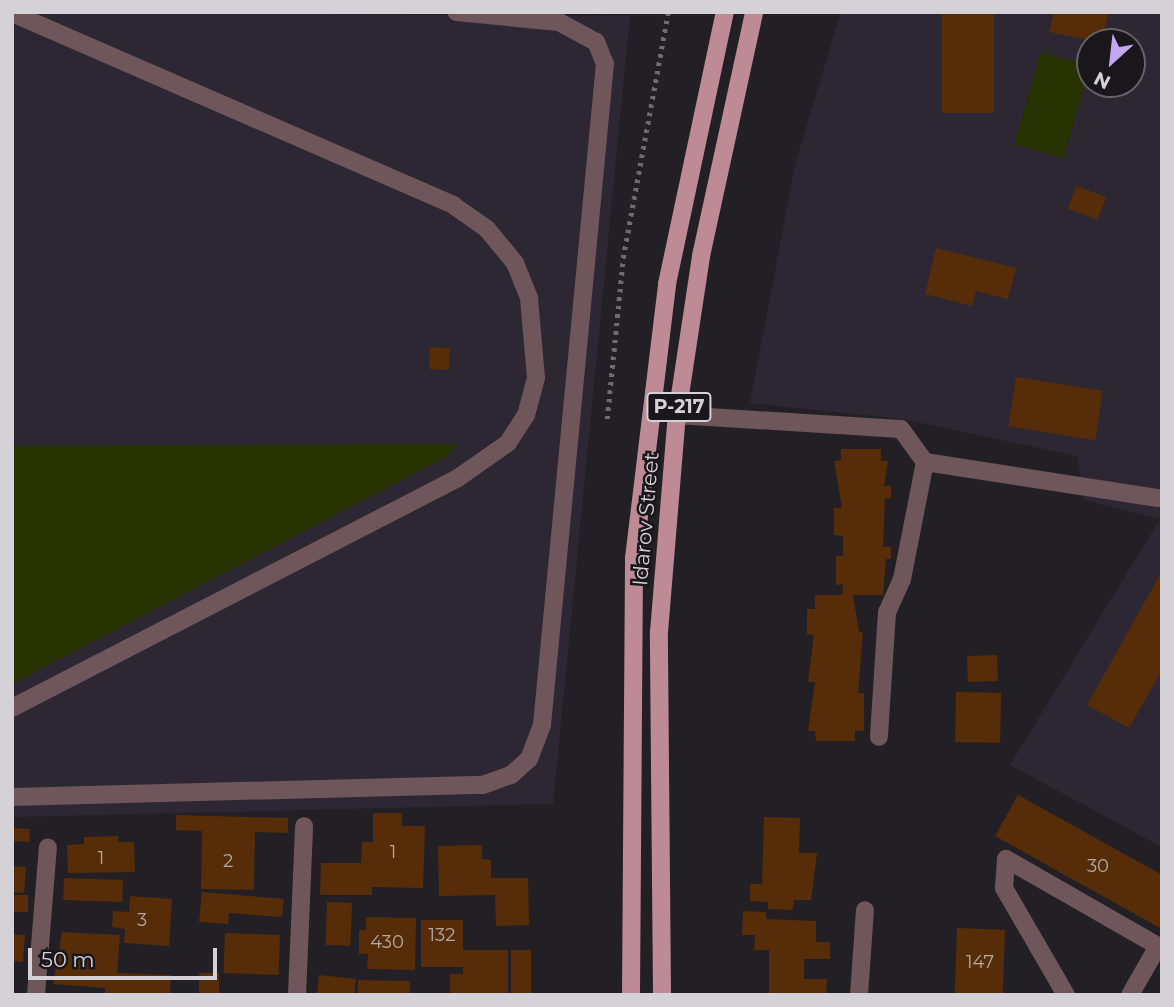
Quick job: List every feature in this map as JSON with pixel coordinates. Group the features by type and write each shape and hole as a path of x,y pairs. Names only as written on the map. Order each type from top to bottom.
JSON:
{"main road":[{"name":"Idarov Street","path":"631,995 634,558 667,284 725,12"},
{"name":"Idarov Street","path":"662,995 658,644 677,415 701,256 754,12"}],"street":[{"path":"12,797 483,785 511,775 529,759 542,724 605,64 596,42 559,22 456,12"},
{"path":"12,13 453,205 487,229 515,263 529,298 536,378 526,415 508,443 458,478 12,708"},
{"path":"677,415 901,429 925,462 1158,498"},
{"path":"879,737 887,612 902,579 925,462"},
{"path":"297,995 304,826"},
{"path":"36,995 48,847"},
{"path":"1066,995 1004,888 1006,859 1158,946 1130,995"},
{"path":"859,995 865,910"}],"path":[{"path":"607,419 623,258 668,12"}],"shaded area":[{"path":"12,12 630,16 553,804 12,817"},
{"path":"841,12 1162,12 1162,847 1010,765 1160,519 1084,500 1077,456 902,419 750,403 795,165"}],"green space":[{"path":"1041,52 1076,62 1076,98 1081,98 1064,158 1015,144"},
{"path":"458,444 448,456 12,684 12,446"}],"building":[{"path":"942,12 994,12 994,113 942,113"},
{"path":"1054,12 1109,12 1105,28 1076,28 1076,37 1049,32"},
{"path":"1076,186 1106,197 1098,219 1068,209"},
{"path":"936,248 1016,268 1008,299 976,291 972,306 925,294"},
{"path":"430,347 450,348 449,370 429,369"},
{"path":"1016,377 1103,391 1095,440 1008,426"},
{"path":"841,449 881,449 881,461 888,461 884,486 891,486 891,498 885,498 883,547 891,547 891,559 886,559 883,595 853,595 859,632 863,632 858,693 864,693 864,731 855,730 855,741 816,741 815,731 808,731 815,682 808,682 814,635 807,634 807,609 815,609 815,595 842,595 843,584 836,585 836,556 843,556 843,536 834,535 834,508 842,508 834,461 841,460"},
{"path":"1162,571 1162,670 1129,728 1087,705"},
{"path":"997,655 998,681 968,682 967,656"},
{"path":"956,692 1001,693 1000,743 955,742"},
{"path":"1018,795 1162,875 1162,929 995,836"},
{"path":"373,813 402,813 402,826 425,826 423,888 372,887 372,895 320,895 321,863 361,863 362,842 373,842"},
{"path":"176,815 288,818 288,833 255,832 254,890 201,889 202,831 176,830"},
{"path":"764,817 800,818 799,853 817,853 811,900 794,900 793,910 768,909 768,902 750,901 750,884 762,884"},
{"path":"12,828 30,829 29,842 12,841"},
{"path":"118,836 118,842 134,842 135,872 68,873 67,845 84,844 84,837"},
{"path":"482,845 482,859 491,860 491,878 528,878 529,925 496,926 495,895 439,896 438,846"},
{"path":"12,866 26,867 24,893 12,892"},
{"path":"64,878 123,880 122,902 63,900"},
{"path":"202,892 284,899 282,917 229,913 228,924 199,922"},
{"path":"12,895 28,895 28,912 12,912"},
{"path":"130,896 172,899 169,946 124,943 125,929 112,927 113,911 129,912"},
{"path":"327,902 352,903 350,946 325,945"},
{"path":"743,911 766,912 766,919 816,921 816,942 830,942 830,959 804,959 804,979 827,979 826,994 769,995 769,950 754,950 755,935 742,935"},
{"path":"366,917 416,918 415,970 367,969 368,954 359,954 359,930 366,930"},
{"path":"421,920 463,920 463,950 508,950 508,995 450,995 450,974 463,974 463,967 421,967"},
{"path":"957,928 1005,930 1003,995 955,995"},
{"path":"62,932 120,935 117,973 171,975 170,995 105,995 105,988 53,984"},
{"path":"225,933 280,935 279,975 224,973"},
{"path":"12,934 25,935 23,962 12,961"},
{"path":"511,950 531,950 531,995 511,995"},
{"path":"199,973 219,973 219,995 199,995"},
{"path":"319,975 356,979 354,995 317,995"},
{"path":"358,980 410,981 410,995 358,995"}]}
